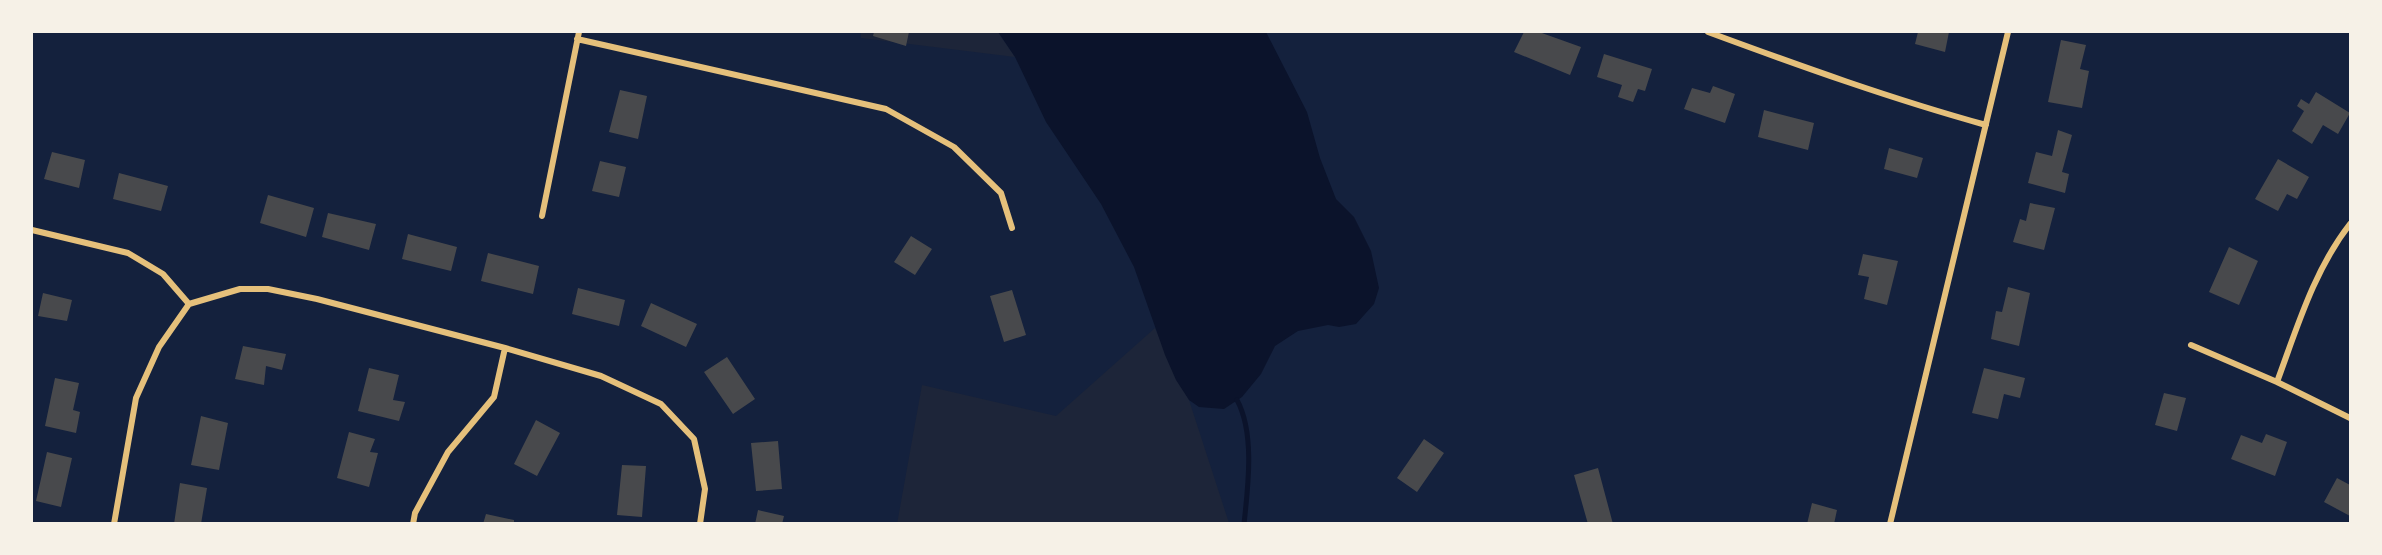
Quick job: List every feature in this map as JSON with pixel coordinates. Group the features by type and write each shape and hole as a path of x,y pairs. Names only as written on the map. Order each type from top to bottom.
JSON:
{"street":[{"path":"1708,32 1899,101 1986,125"},
{"path":"1890,524 2008,32"},
{"path":"542,216 578,35 886,109 954,147 1001,193 1012,228"},
{"path":"2277,382 2313,286 2338,240 2350,224"},
{"path":"32,230 128,253 163,274 189,304"},
{"path":"114,524 136,398 159,347 189,304 240,289 268,289 317,299 505,348 602,376 661,404 694,439 705,489 699,524"},
{"path":"2191,345 2277,382 2350,418"},
{"path":"413,524 415,513 448,452 494,397 505,348"}],"shaded area":[{"path":"861,32 998,32 1015,57 861,38"},
{"path":"998,32 1266,32 1307,112 1320,158 1336,199 1354,217 1371,251 1379,288 1374,304 1356,324 1339,327 1328,325 1298,331 1275,346 1261,374 1242,397 1224,409 1199,407 1189,400 1176,380 1165,355 1134,267 1101,204 1046,122 1015,57"},
{"path":"1155,328 1189,400 1229,523 897,524 922,385 1056,416"}],"building":[{"path":"874,32 909,32 906,46 873,36"},
{"path":"1524,32 1539,32 1581,47 1570,75 1514,52"},
{"path":"1918,32 1949,32 1945,52 1915,44"},
{"path":"2061,40 2086,45 2080,69 2089,71 2082,108 2048,102"},
{"path":"1604,54 1652,69 1645,91 1638,89 1633,102 1618,97 1622,85 1597,77"},
{"path":"1713,86 1735,94 1725,123 1684,109 1692,88 1710,93"},
{"path":"620,90 647,96 638,139 609,132"},
{"path":"2316,92 2350,113 2338,134 2323,125 2312,144 2292,131 2304,111 2297,106 2301,99 2309,104"},
{"path":"1764,110 1814,123 1808,150 1758,137"},
{"path":"2058,130 2072,135 2062,172 2069,174 2065,193 2028,183 2036,152 2052,156"},
{"path":"1889,148 1923,158 1917,178 1884,169"},
{"path":"52,152 85,160 79,188 44,179"},
{"path":"2278,159 2309,177 2297,199 2287,194 2278,211 2255,199"},
{"path":"600,161 626,167 619,197 592,191"},
{"path":"119,173 168,186 161,211 113,199"},
{"path":"268,195 314,208 306,237 260,223"},
{"path":"2030,203 2055,208 2044,250 2013,242 2020,219 2026,221"},
{"path":"328,213 376,224 369,250 322,237"},
{"path":"408,234 457,247 451,271 402,259"},
{"path":"911,236 932,249 915,275 894,262"},
{"path":"2229,247 2258,261 2239,305 2209,292"},
{"path":"488,253 539,266 533,294 481,281"},
{"path":"1863,254 1898,261 1887,305 1864,299 1869,277 1858,275"},
{"path":"2008,287 2030,293 2019,346 1991,339 1996,311 2002,312"},
{"path":"578,288 625,300 619,326 572,314"},
{"path":"1012,290 1026,335 1004,342 990,296"},
{"path":"43,293 72,300 67,321 38,316"},
{"path":"651,303 697,324 686,347 641,326"},
{"path":"243,346 286,354 282,370 266,366 264,385 235,379"},
{"path":"727,357 755,399 733,414 704,372"},
{"path":"369,368 399,375 393,400 405,402 399,421 358,411"},
{"path":"1984,368 2025,378 2020,398 2004,394 1998,419 1972,413"},
{"path":"55,378 79,383 73,410 80,412 76,433 45,426"},
{"path":"2164,393 2186,398 2177,431 2155,425"},
{"path":"201,416 228,423 219,470 191,465"},
{"path":"536,420 560,433 537,476 514,464"},
{"path":"349,432 375,439 370,452 378,453 369,487 337,478"},
{"path":"2266,434 2287,442 2275,476 2231,459 2241,435 2262,443"},
{"path":"1424,439 1444,453 1417,492 1397,478"},
{"path":"778,441 782,489 756,491 751,443"},
{"path":"47,452 72,458 61,507 36,501"},
{"path":"622,465 646,466 642,517 617,515"},
{"path":"1598,468 1613,524 1588,524 1574,475"},
{"path":"2337,478 2350,485 2350,516 2324,502"},
{"path":"180,483 207,488 201,524 174,524"},
{"path":"1812,503 1837,510 1834,524 1807,524"},
{"path":"758,510 784,516 782,524 755,524"},
{"path":"486,514 514,520 514,524 483,524"}],"waterway":[{"path":"1237,400 1246,428 1249,461 1244,524"}]}
